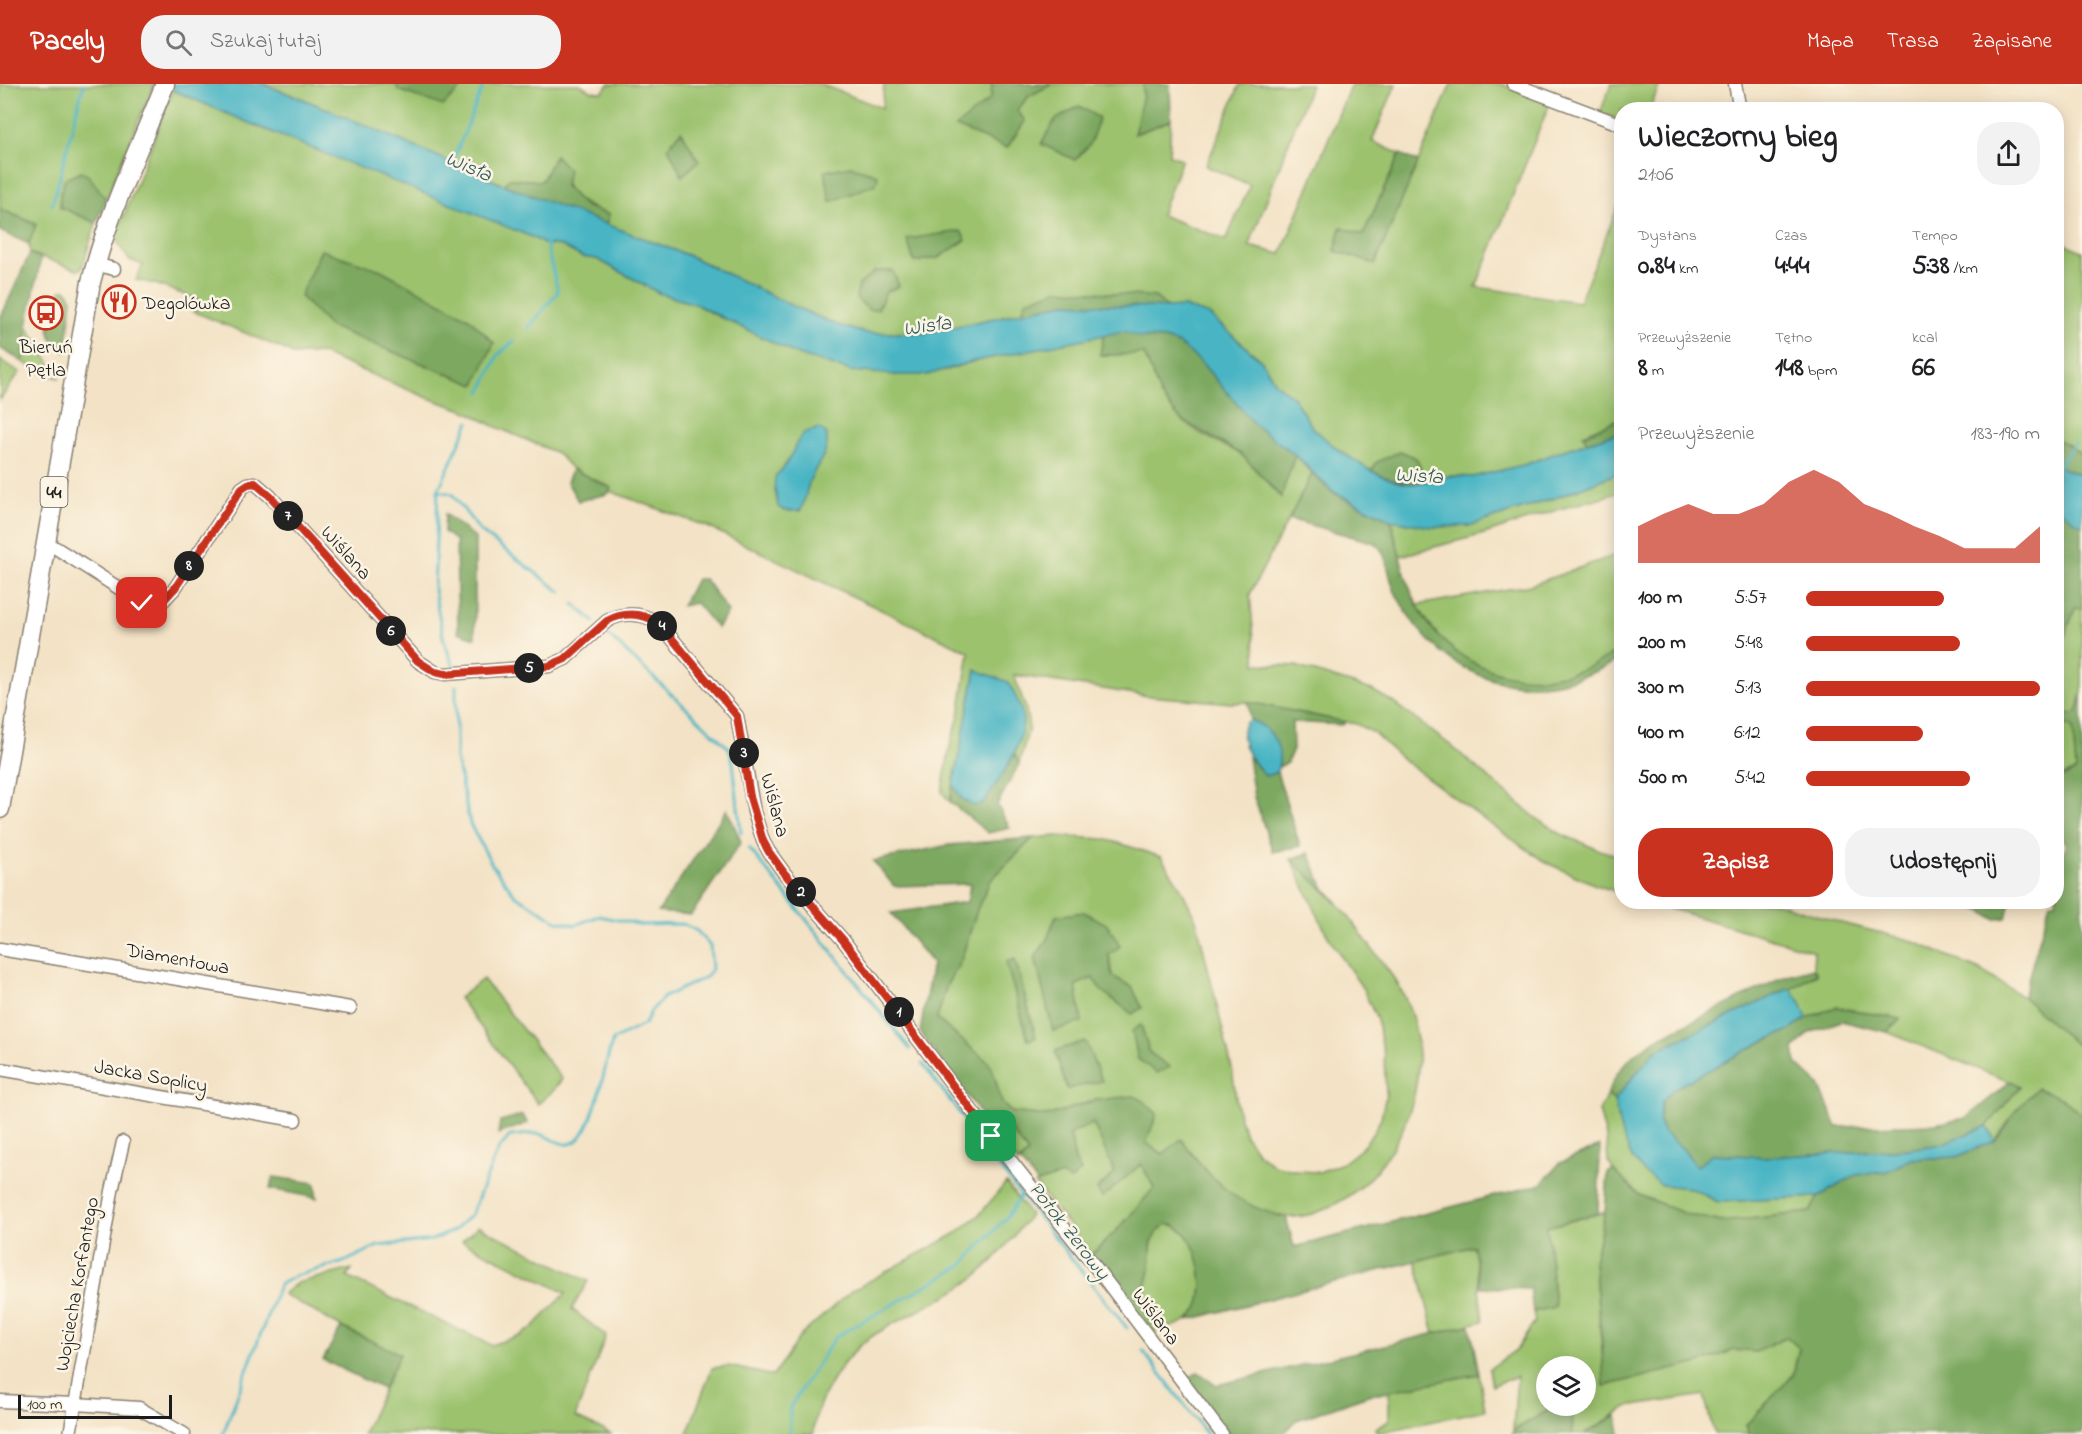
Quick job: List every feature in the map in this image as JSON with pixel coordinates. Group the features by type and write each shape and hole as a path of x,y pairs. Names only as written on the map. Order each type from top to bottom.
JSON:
{"main road":[{"name":"44","path":"0,809 4,759 45,546 90,282 117,202 165,84"}],"street":[{"path":"1513,84 1614,122"},
{"path":"1735,84 1738,102"},
{"path":"95,264 114,269"},
{"name":"Wiślana","path":"45,546 56,548 150,607 158,606 175,588 242,488 255,483 270,496 418,661 435,672 445,674 549,666 565,659 613,617 641,615 659,623 737,716 750,797 763,841 769,852 785,874 843,940 991,1136 1098,1269 1222,1434"},
{"name":"Diamentowa","path":"0,949 350,1008"},
{"name":"Jacka Soplicy","path":"0,1069 295,1120"},
{"name":"Wojciecha Korfantego","path":"70,1434 112,1191 123,1142"},
{"path":"0,1401 139,1408 183,1434"}],"green space":[{"path":"0,84 154,84 96,223 82,268 77,270 30,253 29,244 36,224 0,209"},
{"path":"263,84 396,84 398,90 442,105 465,84 580,84 591,91 602,92 609,84 820,84 882,108 884,84 992,84 991,98 1017,110 1029,96 1052,84 1143,84 1135,134 1171,120 1169,155 1182,159 1161,215 1226,240 1250,185 1206,166 1240,84 1311,84 1249,246 1281,254 1351,84 1396,84 1372,141 1400,154 1363,235 1335,250 1375,264 1451,84 1501,84 1550,103 1476,287 1579,302 1614,216 1614,421 1583,434 1587,442 1527,464 1473,477 1450,476 1425,481 1417,459 1377,462 1371,471 1337,449 1312,427 1293,397 1275,383 1262,361 1209,315 1184,307 1168,308 1155,297 1026,301 1022,312 926,333 865,333 837,325 793,306 692,257 606,225 609,215 586,205 572,194 563,179 555,156 542,181 509,179 504,185","holes":["961,231 965,240 938,258 914,262 908,239"]},
{"path":"396,84 465,84 443,106 398,90"},
{"path":"992,84 1052,84 1029,96 1017,110 1025,121 1007,148 956,127 991,98"},
{"path":"1143,84 1170,84 1171,120 1134,134 1143,95"},
{"path":"1611,84 1660,84 1653,102 1614,102 1614,118 1600,113"},
{"path":"173,90 532,237 544,244 562,246 582,257 597,259 659,293 695,304 721,318 735,322 947,370 971,362 1104,334 1100,355 1144,354 1161,396 1180,419 1202,434 1241,454 1280,496 1295,455 1312,474 1250,594 1256,664 1296,666 1372,690 1391,701 1449,744 1536,818 1561,834 1614,854 1614,891 1547,863 1402,759 1374,733 1356,724 1248,702 1232,703 1148,696 1014,675 1026,709 1029,728 1019,764 1015,754 1023,721 976,670 950,802 942,792 950,746 959,716 969,652 708,527 609,491 610,487 572,469 557,453 494,426 466,411 428,398 320,353 293,355 192,311 198,300 156,284 136,280 143,265 129,260 115,238"},
{"path":"1079,106 1099,118 1090,144 1075,160 1041,144 1055,120"},
{"path":"681,131 699,161 682,176 668,147"},
{"path":"1400,154 1418,162 1375,264 1335,251 1341,227 1363,235"},
{"path":"555,155 568,169 565,186 585,206 609,215 606,225 504,185 509,179 542,181"},
{"path":"850,166 878,175 876,184 830,202 825,171"},
{"path":"81,172 89,176 106,199 96,223 60,207 60,195 65,179"},
{"path":"0,209 36,224 29,244 0,231"},
{"path":"961,231 966,240 938,258 914,262 907,239"},
{"path":"2064,243 2082,251 2082,455 2064,443"},
{"path":"321,250 381,270 469,318 494,343 475,385 329,326 300,296"},
{"path":"30,253 41,258 27,326 23,362 0,348 0,319"},
{"path":"875,271 893,271 899,286 886,292 878,309 869,310 856,298 859,285"},
{"path":"1059,289 1155,297 1168,308 1065,303 1022,312 1026,301"},
{"path":"60,290 67,290 72,299 66,352 57,346 50,332 51,316"},
{"path":"27,326 59,378 47,375 23,362"},
{"path":"1124,330 1140,337 1165,339 1179,344 1201,362 1255,425 1295,455 1281,497 1241,454 1180,419 1161,396 1144,354 1100,355 1104,334"},
{"path":"0,360 20,372 0,400"},
{"path":"1614,421 1614,434 1587,442 1583,435"},
{"path":"2064,443 2082,455 2082,475 2064,469"},
{"path":"1401,451 1417,459 1425,481 1404,482 1371,471 1377,462"},
{"path":"572,469 611,488 608,494 578,501 567,482"},
{"path":"1312,474 1332,492 1391,520 1414,599 1428,623 1447,644 1469,660 1493,671 1519,677 1546,677 1573,673 1598,663 1614,652 1614,662 1589,674 1557,683 1525,685 1494,680 1466,669 1439,651 1416,626 1397,596 1386,561 1375,543 1289,519"},
{"path":"1614,475 1614,494 1484,534 1400,556 1391,520 1432,527 1469,526 1555,498"},
{"path":"2064,513 2082,526 2082,609 2075,608 2064,639"},
{"path":"445,514 475,538 475,638 458,632 456,541 444,532"},
{"path":"1614,555 1614,652 1583,669 1561,675 1539,678 1517,677 1495,672 1455,651 1444,641 1417,605 1531,585"},
{"path":"696,579 705,579 728,612 717,628 696,603 682,606"},
{"path":"2075,608 2082,609 2082,694 2077,713 2068,715 2064,714 2064,639"},
{"path":"2082,694 2082,1050 2023,997 2048,909 2064,909 2064,855 2067,844 2064,841 2064,776 2076,771 2073,728 2064,724 2064,714 2077,713"},
{"path":"1248,702 1345,722 1343,725 1292,722 1293,749 1287,763 1279,767 1279,757 1257,723 1250,720"},
{"path":"2064,724 2073,728 2076,771 2064,775"},
{"path":"1015,754 1019,764 997,805 1010,828 988,833 950,802 953,785 961,798 973,806 983,804"},
{"path":"1248,757 1266,776 1277,772 1300,846 1273,852 1254,797"},
{"path":"727,809 741,842 691,915 658,912"},
{"path":"1057,836 1103,839 1161,857 1181,888 1197,922 1232,1069 1238,1112 1245,1135 1258,1153 1274,1165 1297,1171 1319,1172 1343,1163 1360,1150 1381,1118 1386,1095 1384,1055 1377,1020 1363,989 1327,935 1291,859 1337,903 1397,983 1409,1006 1416,1031 1417,1080 1411,1105 1403,1129 1390,1151 1367,1181 1346,1198 1310,1215 1285,1217 1266,1213 1228,1192 1198,1164 1167,1156 1154,1149 1096,1100 1047,1116 1011,1112 1002,1104 993,1071 936,1018 947,984 960,963 978,907 990,881 1033,838","holes":["1056,916 1109,955 1112,976 1132,987 1142,1008 1101,990 1093,978 1076,985 1053,1030 1035,957 1046,942","1141,1026 1150,1053 1169,1067 1138,1059"]},
{"path":"1033,838 990,881 978,907 960,963 947,984 937,1019 988,1062 993,1071 1002,1103 1011,1112 1047,1116 1096,1100 1134,1096 1144,1101 1157,1114 1146,1143 1163,1154 1181,1139 1214,1179 1238,1198 1252,1206 1286,1217 1294,1247 1541,1184 1560,1163 1600,1146 1598,1213 1547,1227 1555,1307 1533,1312 1530,1289 1480,1287 1474,1246 1188,1320 1196,1311 1200,1300 1200,1267 1192,1243 1177,1227 1167,1224 1156,1234 1151,1244 1150,1269 1144,1300 1152,1323 1146,1327 1092,1254 1121,1226 1154,1188 1141,1164 1102,1198 1097,1189 1115,1173 1093,1123 1070,1134 1075,1161 1081,1171 1071,1180 1061,1175 1038,1183 1020,1162 1028,1153 1008,1126 994,1132 920,1032 932,963 891,913 967,902 970,884 894,886 873,861 949,845"},
{"path":"1309,853 1323,886 1339,904 1291,859"},
{"path":"1671,909 1797,909 1910,940 1980,970 2023,997 2082,1050 2082,1115 2063,1099 2017,1109 1995,1141 1987,1126 2020,1086 1887,1032 1899,1019 1836,1007 1807,1018 1800,1001 1791,989 1817,974 1813,968 1814,951"},
{"path":"1977,909 2008,909 2006,918 1995,919"},
{"path":"1084,912 1108,925 1120,946 1109,955 1112,976 1132,987 1142,1008 1132,1014 1101,990 1093,978 1076,985 1082,1022 1053,1031 1035,957 1046,942 1056,916"},
{"path":"1015,959 1036,1037 1028,1040 1006,962"},
{"path":"1813,968 1817,973 1791,989 1655,1051 1614,1100 1607,1095 1618,1072 1634,1054 1662,1036 1788,975"},
{"path":"483,979 562,1079 554,1090 538,1104 459,998"},
{"path":"1836,1007 1900,1019 1887,1032 1841,1021 1807,1034 1794,1049 1796,1063 1819,1085 1837,1127 1935,1124 1966,1118 2011,1081 2020,1087 1987,1126 1942,1144 1909,1149 1767,1157 1713,1154 1697,1167 1682,1148 1664,1133 1658,1119 1662,1102 1673,1089 1760,1043 1792,1029 1807,1018"},
{"path":"1141,1025 1150,1053 1170,1067 1157,1073 1138,1059 1132,1031"},
{"path":"1085,1041 1102,1081 1067,1089 1055,1051"},
{"path":"2037,1088 2063,1099 2082,1115 2082,1434 1749,1434 1746,1425 1793,1375 1799,1348 1787,1337 1756,1352 1734,1350 1699,1363 1604,1386 1594,1262 1605,1212 1608,1173 1613,1170 1639,1195 1686,1214 1722,1222 1810,1212 1818,1197 1856,1175 1885,1172 1912,1159 1956,1157 1995,1141 2017,1109"},
{"path":"1607,1095 1614,1100 1621,1132 1661,1185 1691,1188 1718,1202 1818,1197 1810,1212 1722,1222 1686,1214 1639,1195 1613,1170 1608,1161 1606,1137 1599,1111"},
{"path":"522,1115 528,1123 498,1134 500,1121"},
{"path":"1094,1123 1115,1173 1097,1189 1102,1197 1141,1164 1155,1187 1121,1226 1092,1254 1035,1184 1081,1171 1075,1161 1070,1134"},
{"path":"1008,1126 1028,1153 1018,1163 994,1132"},
{"path":"273,1177 315,1183 317,1198 270,1189"},
{"path":"1006,1183 1030,1215 1017,1233 971,1280 947,1296 883,1329 851,1354 824,1395 816,1417 814,1434 687,1434 712,1368 729,1366 773,1376 800,1336 851,1291 955,1234 979,1215"},
{"path":"1605,1212 1594,1262 1605,1386 1711,1359 1734,1350 1756,1352 1787,1337 1799,1348 1793,1375 1746,1425 1749,1434 1714,1434 1704,1395 1627,1407 1585,1434 1572,1434 1573,1416 1596,1416 1596,1356 1536,1356 1536,1416 1538,1416 1513,1431 1517,1376 1492,1386 1489,1369 1517,1349 1535,1321 1533,1312 1555,1307 1547,1227"},
{"path":"1167,1224 1178,1228 1187,1236 1193,1247 1201,1274 1202,1289 1196,1312 1192,1316 1175,1326 1150,1333 1146,1327 1152,1322 1145,1306 1144,1295 1150,1268 1152,1243 1156,1234"},
{"path":"478,1226 588,1281 572,1309 606,1336 575,1417 612,1434 363,1434 400,1354 341,1327 283,1294 297,1283 352,1269 347,1277 491,1345 521,1335 532,1328 566,1293 462,1241"},
{"path":"1474,1246 1483,1321 1434,1334 1416,1261"},
{"path":"1470,1325 1479,1374 1368,1395 1297,1420 1283,1434 1229,1434 1187,1380 1198,1372 1217,1385"},
{"path":"341,1327 400,1354 383,1389 323,1360"},
{"path":"1479,1374 1485,1410 1378,1433 1376,1428 1389,1420 1389,1391"},
{"path":"1617,1415 1620,1434 1585,1434"},
{"path":"1538,1416 1573,1416 1572,1434 1512,1434 1513,1431"}],"water":[{"path":"159,84 263,84 504,185 692,257 793,306 837,325 865,333 926,333 1065,303 1184,307 1209,315 1262,361 1275,383 1293,397 1312,427 1337,449 1371,471 1397,482 1413,484 1450,476 1473,477 1527,464 1614,434 1614,475 1555,498 1469,526 1432,527 1391,520 1332,491 1295,455 1255,425 1201,362 1179,344 1165,339 1140,337 1124,331 971,362 927,375 851,371 798,355 695,304 659,293 597,259 582,257 562,246 544,244 532,237 244,121"},
{"path":"819,428 826,433 827,445 811,478 804,503 800,511 785,511 778,507 776,475 785,465 801,436"},
{"path":"2064,469 2082,475 2082,526 2064,513"},
{"path":"976,670 1008,682 1020,706 1023,721 1022,732 1008,765 983,804 973,806 961,798 953,785"},
{"path":"1250,720 1265,728 1275,740 1279,755 1277,772 1266,776 1247,752 1243,731 1245,723"},
{"path":"1791,989 1800,1001 1807,1018 1792,1029 1760,1043 1673,1089 1662,1102 1658,1119 1664,1133 1682,1148 1697,1166 1713,1154 1767,1157 1909,1149 1942,1144 1987,1126 1995,1141 1956,1157 1912,1159 1885,1172 1856,1175 1818,1197 1718,1202 1691,1188 1661,1185 1644,1172 1632,1158 1621,1132 1614,1100 1655,1051"}],"waterway":[{"path":"52,205 84,84"},
{"name":"Wisła","path":"451,166 484,84"},
{"path":"528,328 558,292 546,243"},
{"path":"481,392 498,355 514,341"},
{"path":"453,665 444,641 434,590 438,491 469,422"},
{"path":"2064,457 2075,443"},
{"path":"438,491 452,494 480,531 561,592"},
{"path":"574,604 594,622"},
{"path":"606,633 729,748 733,762 741,833"},
{"path":"223,1434 279,1285 295,1276 344,1262 378,1246 432,1240 453,1231 471,1215 498,1150 510,1136 538,1134 565,1144 578,1140 586,1130 592,1116 613,1040 645,1024 651,1011 664,997 706,977 712,968 710,946 697,931 683,924 642,925 599,916 575,925 557,921 515,895 493,866 470,824 456,758 456,686"},
{"path":"749,848 910,1049"},
{"name":"Potok Zerowy","path":"923,1064 1021,1195 1127,1328"},
{"path":"790,1434 790,1407 835,1337 961,1266 1008,1216 1021,1195"},
{"path":"1143,1351 1207,1434"}],"place":[{"name":"Degolówka","path":"119,302"},
{"name":"Bieruń Pętla","path":"46,313"}],"route":[{"path":"142,603 154,607 162,602 175,588 242,488 255,483 270,496 418,661 435,672 463,674 549,666 565,659 613,617 641,615 659,623 737,716 750,797 763,841 769,852 785,874 843,940 991,1136"}]}
